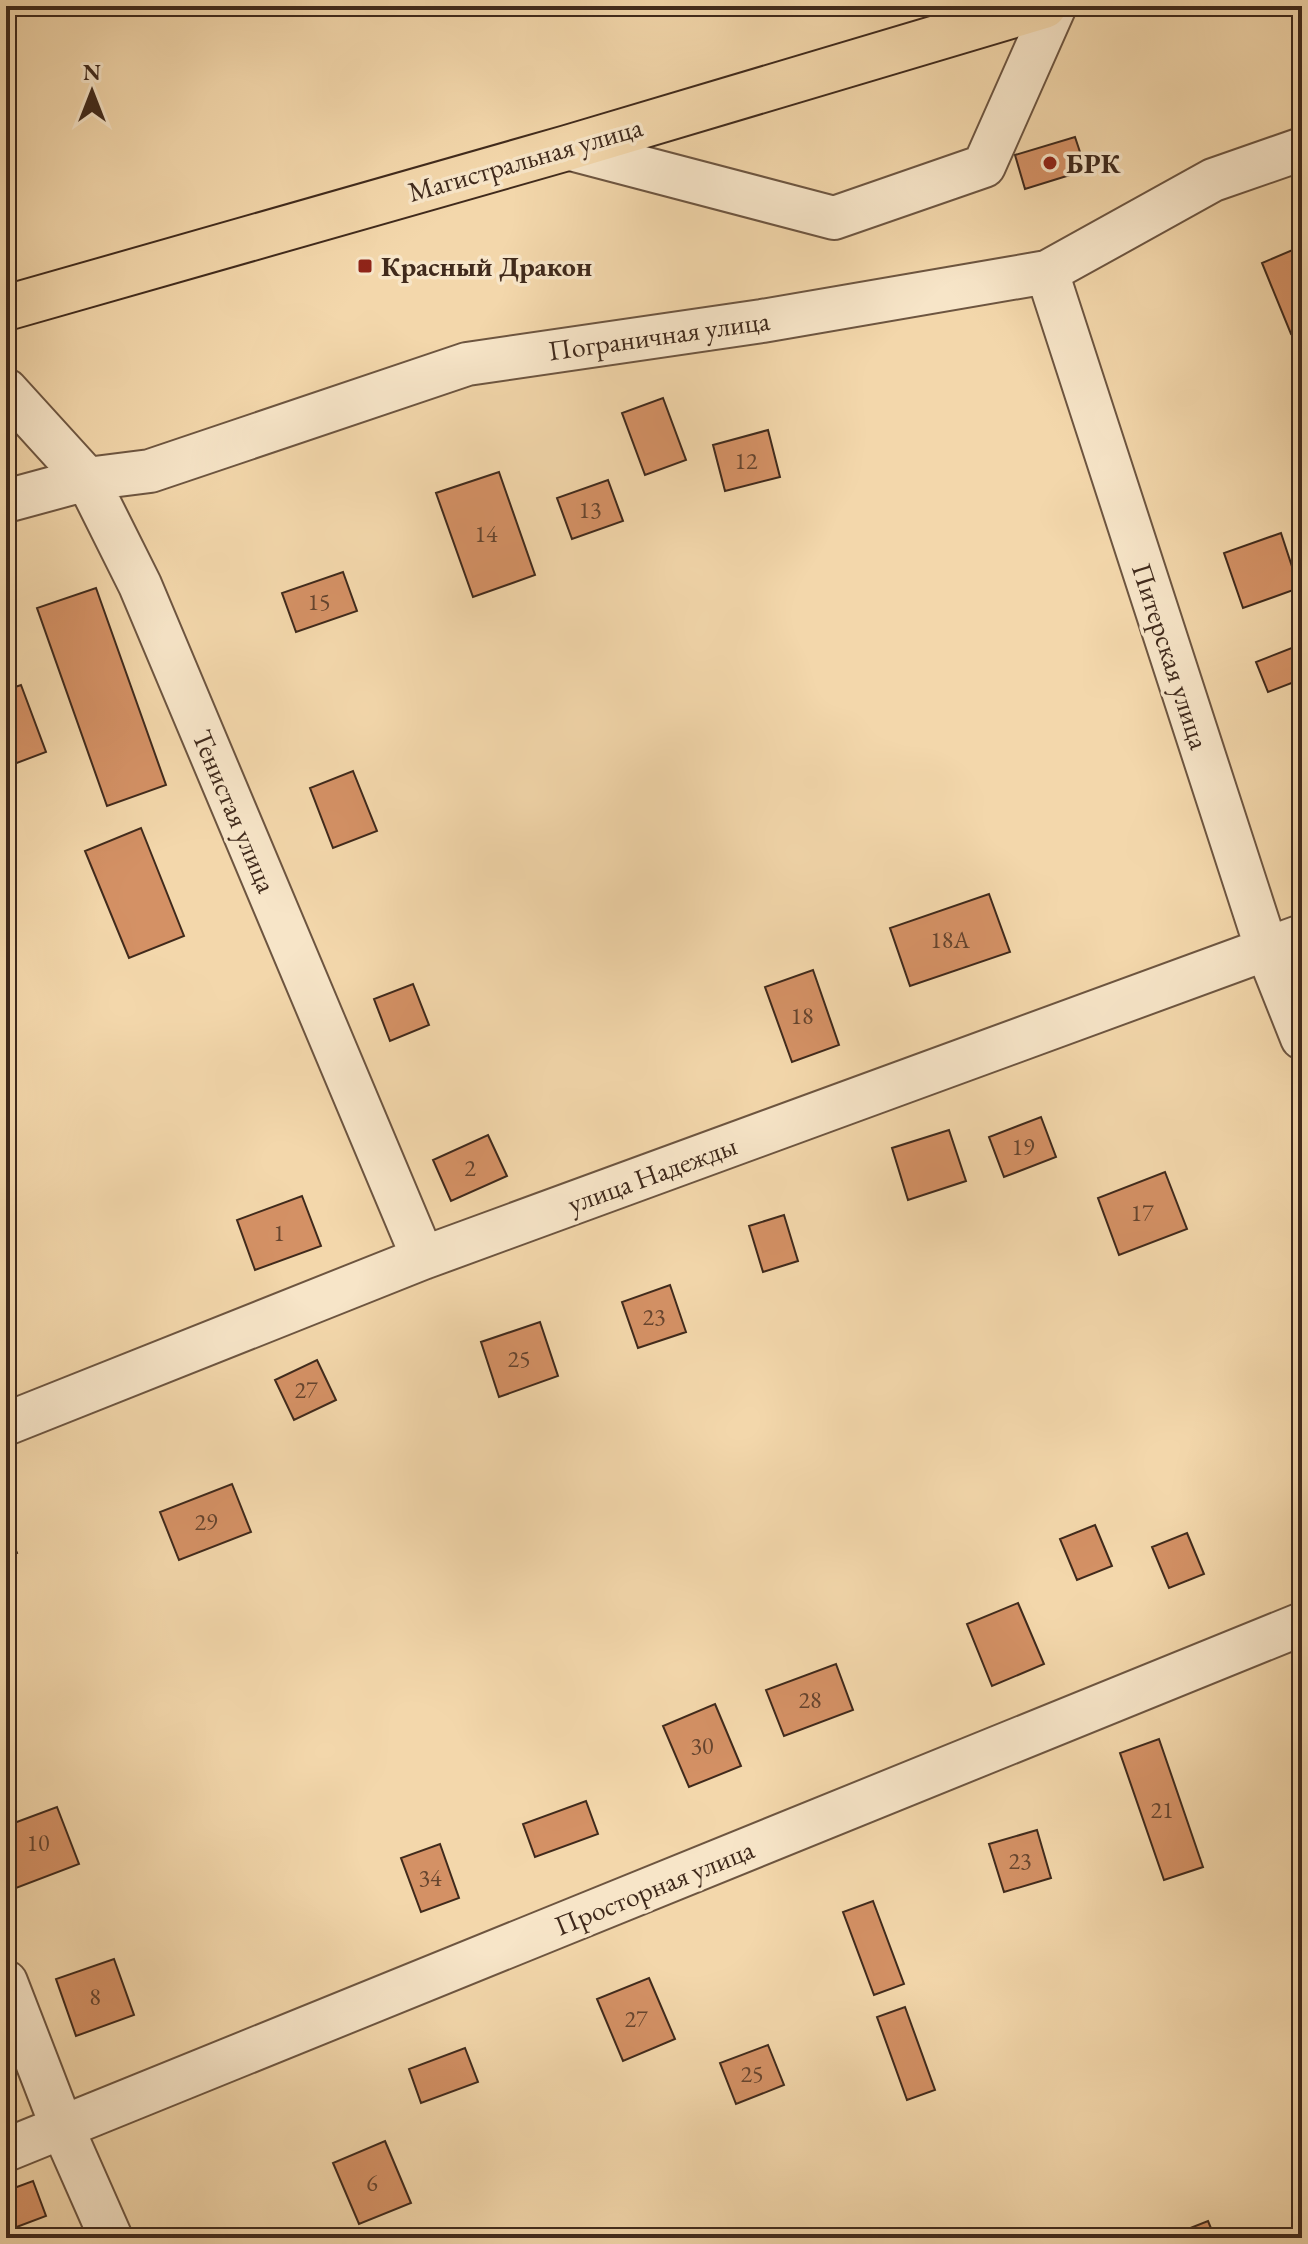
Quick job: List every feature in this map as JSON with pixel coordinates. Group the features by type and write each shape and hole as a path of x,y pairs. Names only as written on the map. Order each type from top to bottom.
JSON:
{"main road":[{"name":"Магистральная улица","path":"6,308 567,148 1044,6"}],"street":[{"path":"567,148 834,218 984,166 1055,6"},
{"name":"Пограничная улица","path":"6,501 87,479 150,471 467,364 762,321 1047,272 1213,180 1302,149"},
{"name":"Питерская улица","path":"1047,272 1284,943 1302,1038"},
{"name":"Тенистая улица","path":"6,390 87,479 140,585 423,1258"},
{"name":"улица Надежды","path":"6,1424 423,1258 1284,943"},
{"name":"Просторная улица","path":"6,2150 1302,1624"},
{"path":"6,1982 62,2127 111,2238"}],"building":[{"name":"БРК","path":"1075,137 1086,170 1025,189 1015,155"},
{"path":"1302,246 1302,329 1291,334 1262,263"},
{"path":"663,398 686,460 645,475 622,413"},
{"path":"768,430 780,477 725,491 713,445"},
{"path":"499,472 535,575 473,597 436,493"},
{"path":"608,480 623,521 572,539 557,498"},
{"path":"1281,533 1299,588 1243,608 1224,553"},
{"path":"343,572 357,611 296,632 282,593"},
{"path":"96,588 166,785 107,806 37,608"},
{"path":"1302,644 1302,679 1268,692 1256,662"},
{"path":"21,685 46,752 6,767 6,690"},
{"path":"353,771 377,831 333,848 310,788"},
{"path":"141,828 184,936 129,958 85,851"},
{"path":"989,894 1010,952 910,986 890,928"},
{"path":"813,970 839,1045 792,1062 765,987"},
{"path":"413,984 429,1025 390,1041 374,999"},
{"path":"1041,1117 1056,1157 1004,1177 989,1137"},
{"path":"949,1130 966,1181 908,1200 892,1148"},
{"path":"488,1135 507,1176 451,1201 433,1160"},
{"path":"1165,1172 1187,1229 1119,1255 1098,1198"},
{"path":"302,1196 321,1246 255,1270 237,1220"},
{"path":"784,1215 798,1261 763,1272 749,1226"},
{"path":"670,1285 686,1332 638,1348 622,1302"},
{"path":"540,1322 558,1376 499,1397 481,1342"},
{"path":"317,1360 336,1400 294,1420 275,1380"},
{"path":"232,1484 251,1532 179,1560 160,1512"},
{"path":"1095,1525 1112,1566 1077,1580 1060,1539"},
{"path":"6,1528 17,1553 6,1557"},
{"path":"1187,1533 1204,1574 1169,1588 1152,1547"},
{"path":"1018,1603 1044,1664 992,1686 967,1624"},
{"path":"836,1664 853,1710 784,1736 766,1690"},
{"path":"715,1704 741,1766 689,1787 663,1726"},
{"path":"1159,1739 1203,1867 1164,1880 1120,1753"},
{"path":"586,1801 598,1834 535,1857 523,1824"},
{"path":"57,1807 79,1864 16,1888 6,1860 6,1826"},
{"path":"1037,1830 1051,1878 1004,1892 989,1844"},
{"path":"440,1844 459,1898 421,1912 401,1858"},
{"path":"873,1901 904,1984 874,1995 843,1912"},
{"path":"114,1959 134,2015 76,2036 56,1979"},
{"path":"649,1978 675,2039 623,2061 597,1999"},
{"path":"905,2007 935,2090 907,2100 877,2017"},
{"path":"768,2045 784,2085 736,2104 720,2063"},
{"path":"465,2048 478,2082 421,2103 409,2069"},
{"path":"385,2141 411,2203 359,2224 333,2163"},
{"path":"33,2181 46,2216 6,2231 6,2191"},
{"path":"1208,2221 1215,2238 1165,2238"}],"place":[{"name":"БРК","path":"1050,163"},
{"name":"Красный Дракон","path":"365,266"}]}
